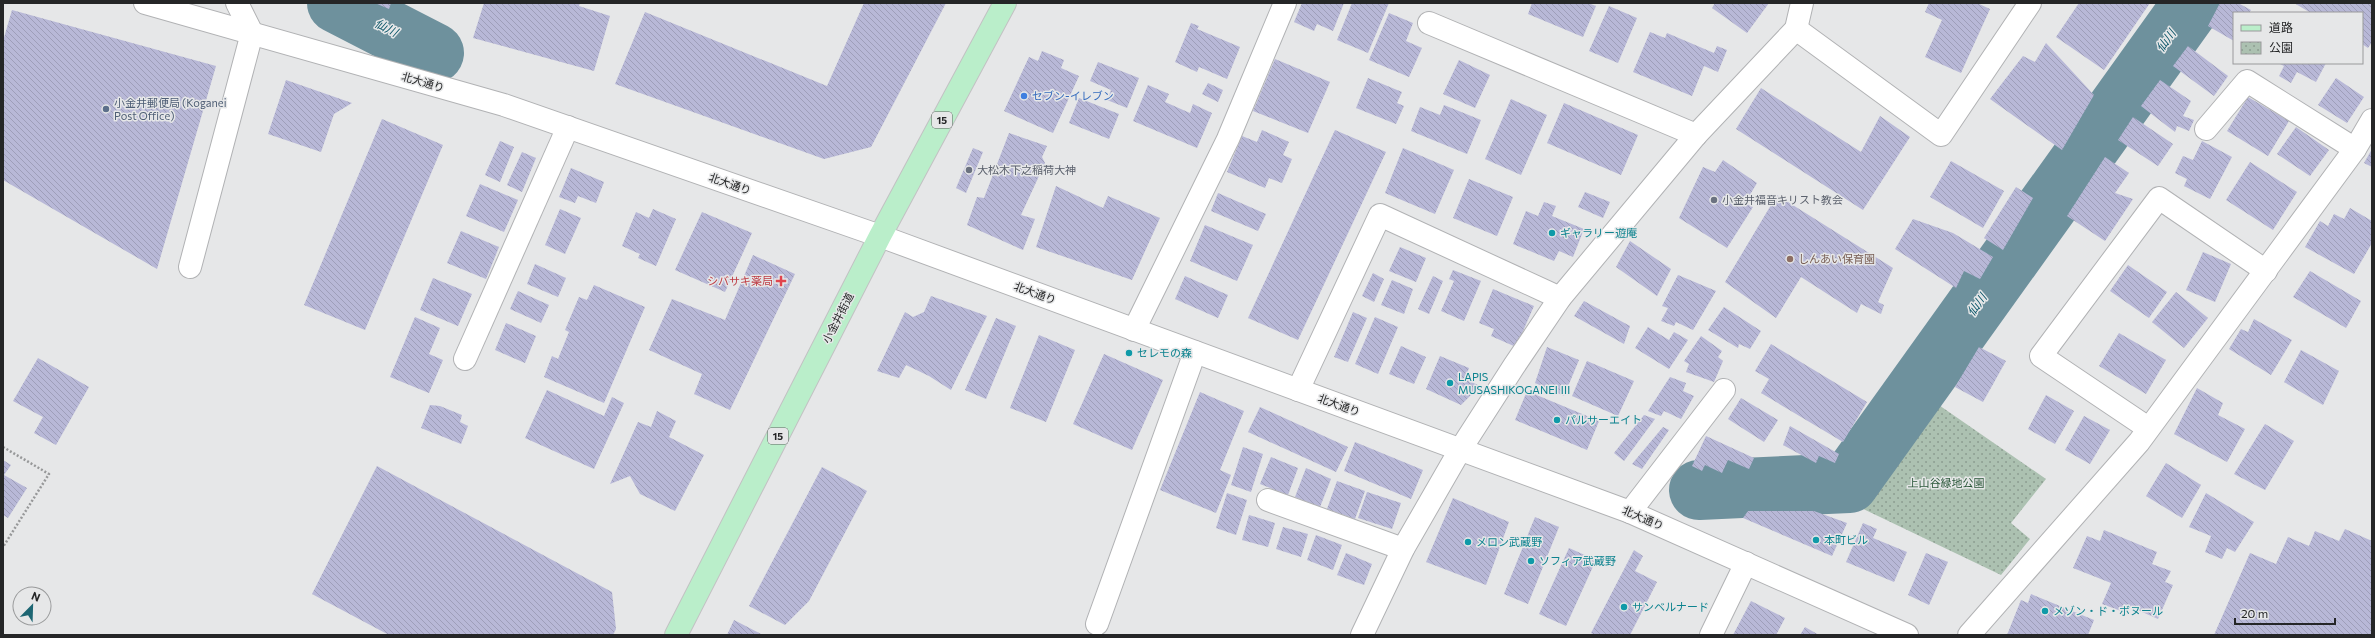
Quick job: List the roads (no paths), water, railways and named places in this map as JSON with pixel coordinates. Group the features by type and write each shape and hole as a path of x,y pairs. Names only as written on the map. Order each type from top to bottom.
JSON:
{"main road":[{"name":"小金井街道","path":"676,635 880,236 1005,3"}],"street":[{"name":"北大通り","path":"145,3 504,105 880,236 1630,512 1746,563 1874,628 1907,635"},
{"path":"190,267 252,33 237,3"},
{"path":"1134,330 1228,139 1284,3"},
{"path":"1362,635 1403,550 1460,450 1560,298 1696,135 1796,29 1802,3"},
{"path":"1796,29 1941,135 2030,3"},
{"path":"1429,23 1696,135"},
{"path":"2206,129 2247,81 2356,149"},
{"path":"1969,635 2139,442 2356,149 2372,120"},
{"path":"466,359 568,127"},
{"path":"2148,428 2041,356 2159,198 2266,271"},
{"path":"1298,390 1380,215 1560,298"},
{"path":"1097,624 1195,352"},
{"path":"1630,512 1724,390"},
{"path":"1268,500 1403,550"},
{"path":"1711,635 1746,563"}],"waterway":[{"name":"仙川","path":"337,3 434,53"},
{"name":"仙川","path":"1699,490 1849,483 2193,3"}],"place":[{"name":"セブン-イレブン","path":"1024,96"},
{"name":"小金井郵便局 (Koganei Post Office)","path":"106,109"},
{"name":"大松木下之稲荷大神","path":"969,170"},
{"name":"小金井福音キリスト教会","path":"1714,200"},
{"name":"ギャラリー遊庵","path":"1552,233"},
{"name":"しんあい保育園","path":"1790,259"},
{"name":"シバサキ薬局","path":"781,281"},
{"name":"セレモの森","path":"1129,353"},
{"name":"LAPIS MUSASHIKOGANEI Ⅲ","path":"1450,383"},
{"name":"パルサーエイト","path":"1557,420"},
{"name":"本町ビル","path":"1816,540"},
{"name":"メロン武蔵野","path":"1468,542"},
{"name":"ソフィア武蔵野","path":"1531,561"},
{"name":"サンベルナード","path":"1624,607"},
{"name":"メゾン・ド・ボヌール","path":"2045,611"}],"park label":[{"name":"上山谷緑地公園","path":"1946,483"}]}
